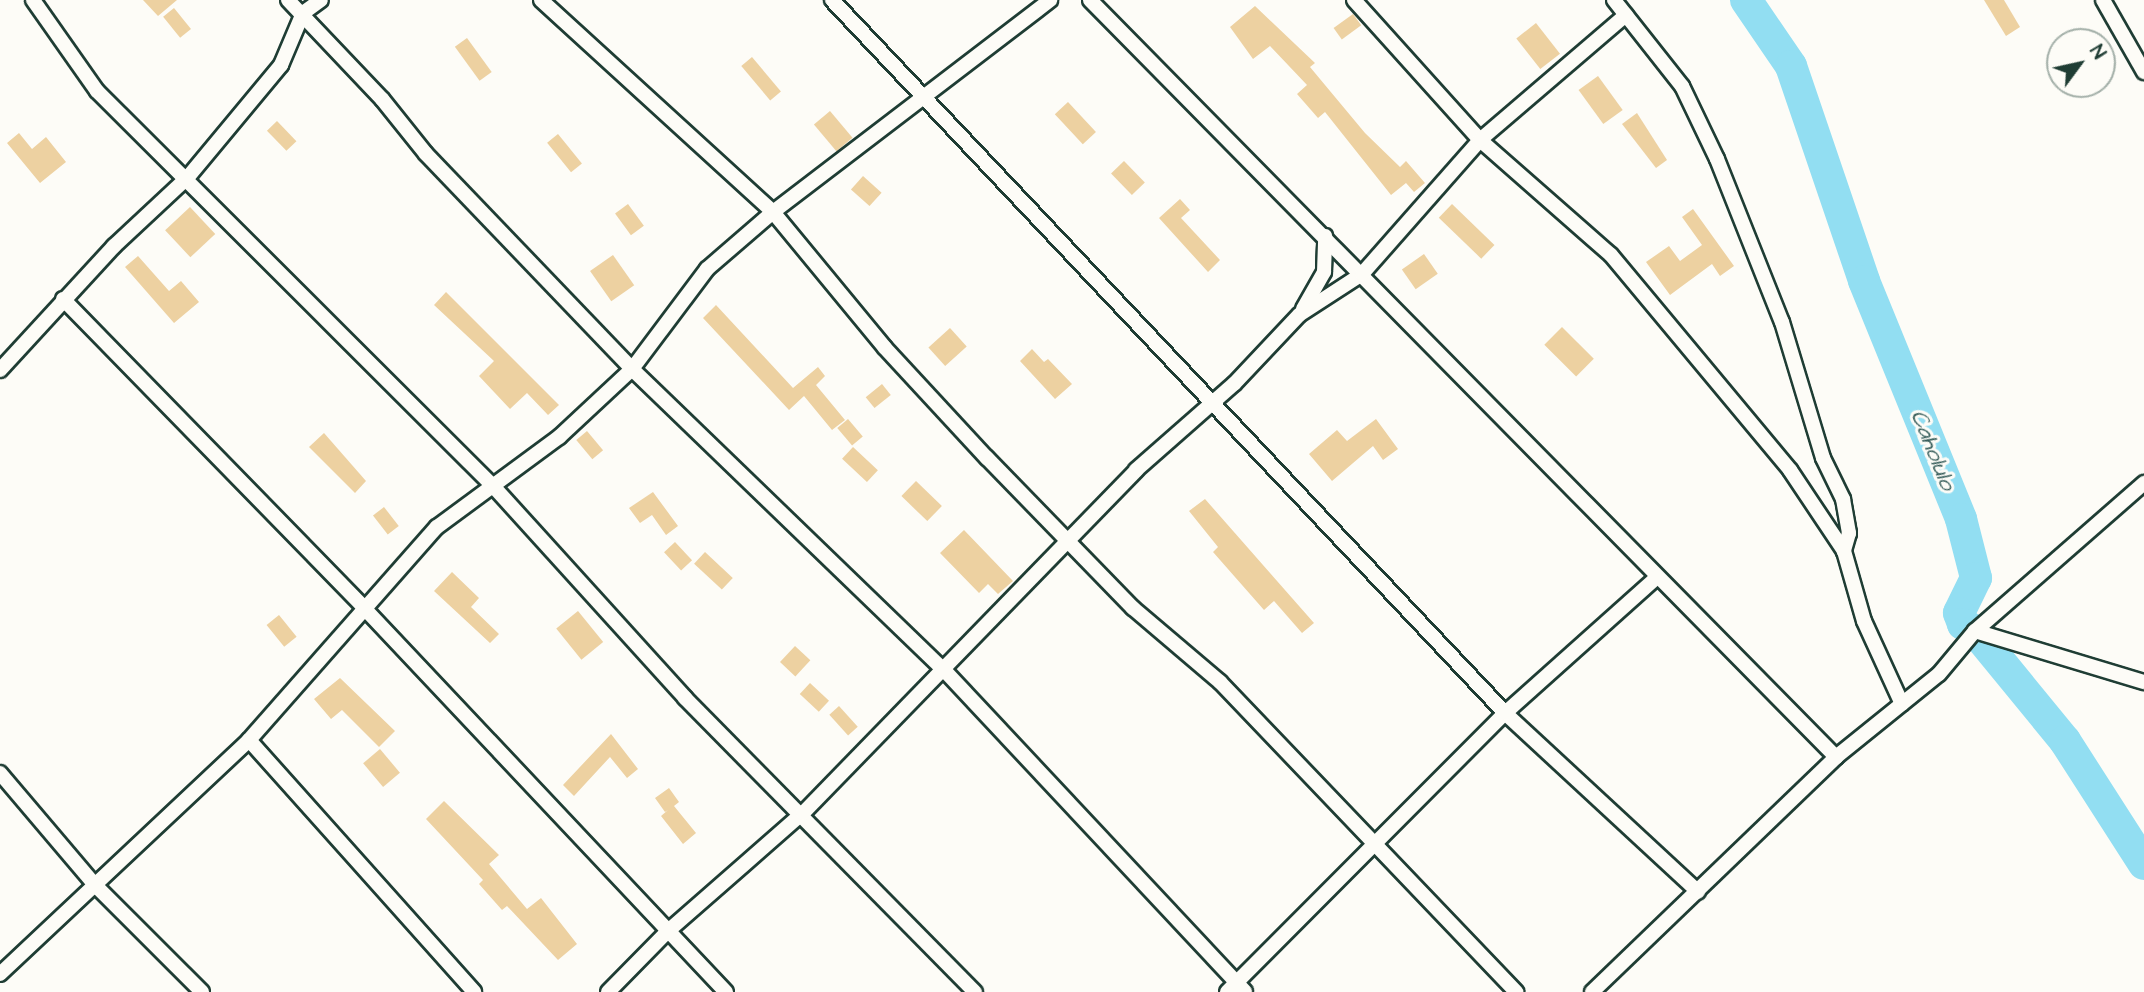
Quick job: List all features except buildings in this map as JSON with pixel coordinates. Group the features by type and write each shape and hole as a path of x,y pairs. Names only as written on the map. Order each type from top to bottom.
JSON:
{"street":[{"path":"33,0 97,91 188,177 364,361 494,486 685,698 803,813 975,992"},
{"path":"289,0 426,154 632,369 945,671 1236,989 1505,713 1657,577"},
{"path":"0,370 63,299 188,177 281,65 303,13 321,0"},
{"path":"541,0 773,212 885,348 1069,544 1133,608 1220,682 1377,842 1516,992"},
{"path":"832,0 924,94 1211,405 1505,713 1698,892"},
{"path":"0,974 249,740 366,610 436,527 559,437 632,369 707,269 773,212 1050,0"},
{"path":"1090,0 1362,274 1532,454 1657,577 1704,618 1836,757"},
{"path":"1353,0 1480,140 1611,255 1790,470 1844,551 1861,612 1902,704"},
{"path":"1614,0 1682,86 1717,159 1783,322 1824,458 1843,499 1849,533 1844,551"},
{"path":"2103,0 2144,72"},
{"path":"608,992 668,931 803,813 1069,544 1136,470 1211,405 1299,315 1362,274 1480,140 1626,15"},
{"path":"1299,315 1324,272 1325,236"},
{"path":"63,299 366,610 726,992"},
{"path":"1592,992 1836,757 1939,674 1975,631 2144,483"},
{"path":"1975,631 2144,682"},
{"path":"249,740 474,992"},
{"path":"0,773 96,886 202,992"}],"waterway":[{"name":"Caholulo","path":"1746,0 1791,66 1864,281 1961,519 1976,578 1959,613 1963,624 1975,631 2065,741 2144,864"}]}
